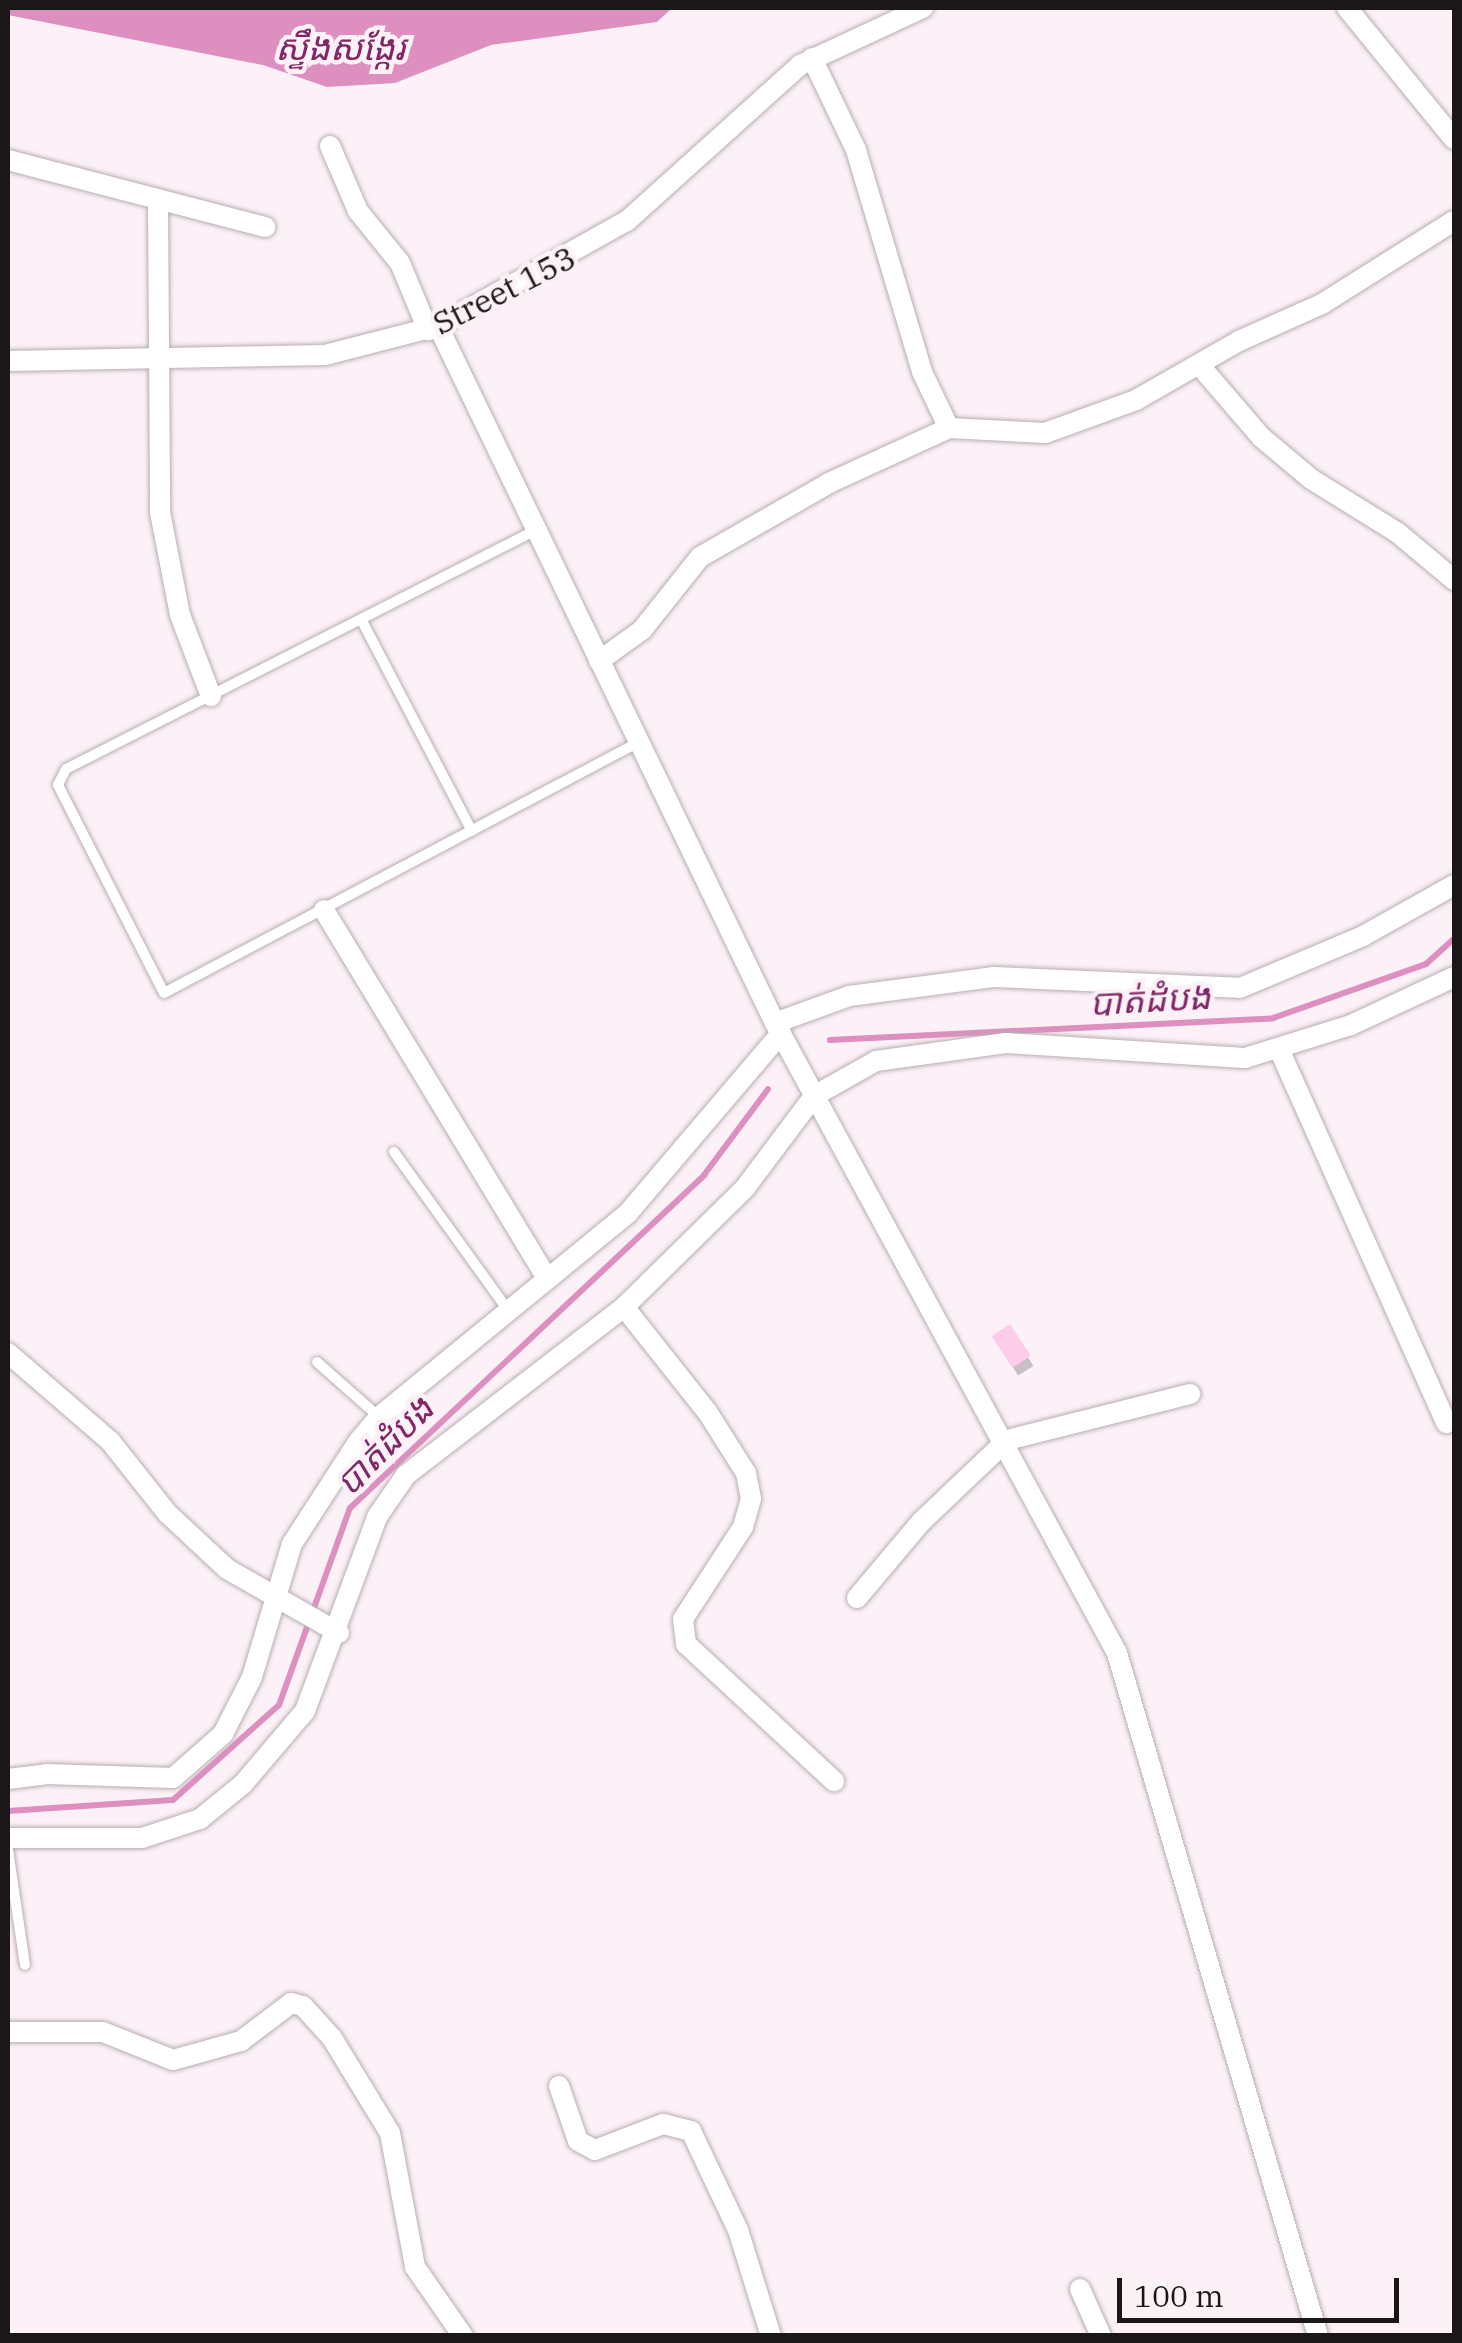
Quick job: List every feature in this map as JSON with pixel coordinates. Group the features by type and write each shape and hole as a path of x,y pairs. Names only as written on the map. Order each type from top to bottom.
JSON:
{"street":[{"name":"Street 153","path":"8,361 325,355 433,328 627,221 812,58 923,8"},
{"path":"1347,8 1454,139"},
{"path":"812,58 856,150 922,372 949,428"},
{"path":"330,146 358,211 400,263 536,530 778,1028 1007,1440 1117,1653 1318,2336"},
{"path":"8,160 158,204 264,227"},
{"path":"158,204 160,512 180,615 210,696"},
{"path":"600,661 642,630 700,558 828,483 949,428 1045,433 1136,400 1202,367 1239,341 1354,285 1454,221"},
{"path":"1202,367 1261,436 1311,479 1398,532 1454,580"},
{"path":"8,1779 46,1774 172,1778 223,1734 252,1677 292,1544 329,1481 379,1417 648,1193 778,1028 849,996 994,977 1240,988 1363,936 1454,884"},
{"path":"324,910 546,1277"},
{"path":"8,1838 142,1838 200,1819 278,1750 304,1712 339,1633 377,1516 406,1475 624,1307 745,1188 814,1096 876,1061 1006,1043 1216,1058 1279,1049 1434,992 1454,977"},
{"path":"1279,1049 1446,1423"},
{"path":"624,1307 708,1414 746,1473 751,1499 744,1526 683,1619 686,1644 834,1781"},
{"path":"8,1353 110,1441 201,1547 276,1600 339,1633"},
{"path":"857,1598 921,1522 1007,1440 1190,1394"},
{"path":"8,2032 103,2032 173,2060 241,2042 292,2003 303,2006 332,2038 390,2133 415,2266 464,2336"},
{"path":"559,2086 578,2141 595,2150 663,2124 690,2131 738,2230 771,2336"},
{"path":"1080,2289 1101,2336"}],"lane":[{"path":"536,530 59,776 155,984 164,992 174,991 639,742"},
{"path":"361,619 472,831"},
{"path":"394,1152 508,1310"},
{"path":"317,1362 379,1417"},
{"path":"8,1850 25,1965"}],"water":[{"name":"ស្ទឹងសង្កែរ","path":"8,8 672,8 657,22 491,45 395,83 327,87 263,65 8,15"}],"building":[{"path":"1010,1324 1031,1356 1012,1368 992,1336"}],"waterway":[{"name":"បាត់ដំបង","path":"830,1040 1273,1018 1426,964 1454,939"},
{"name":"បាត់ដំបង","path":"8,1811 173,1800 279,1705 350,1508 704,1175 768,1089"}]}
